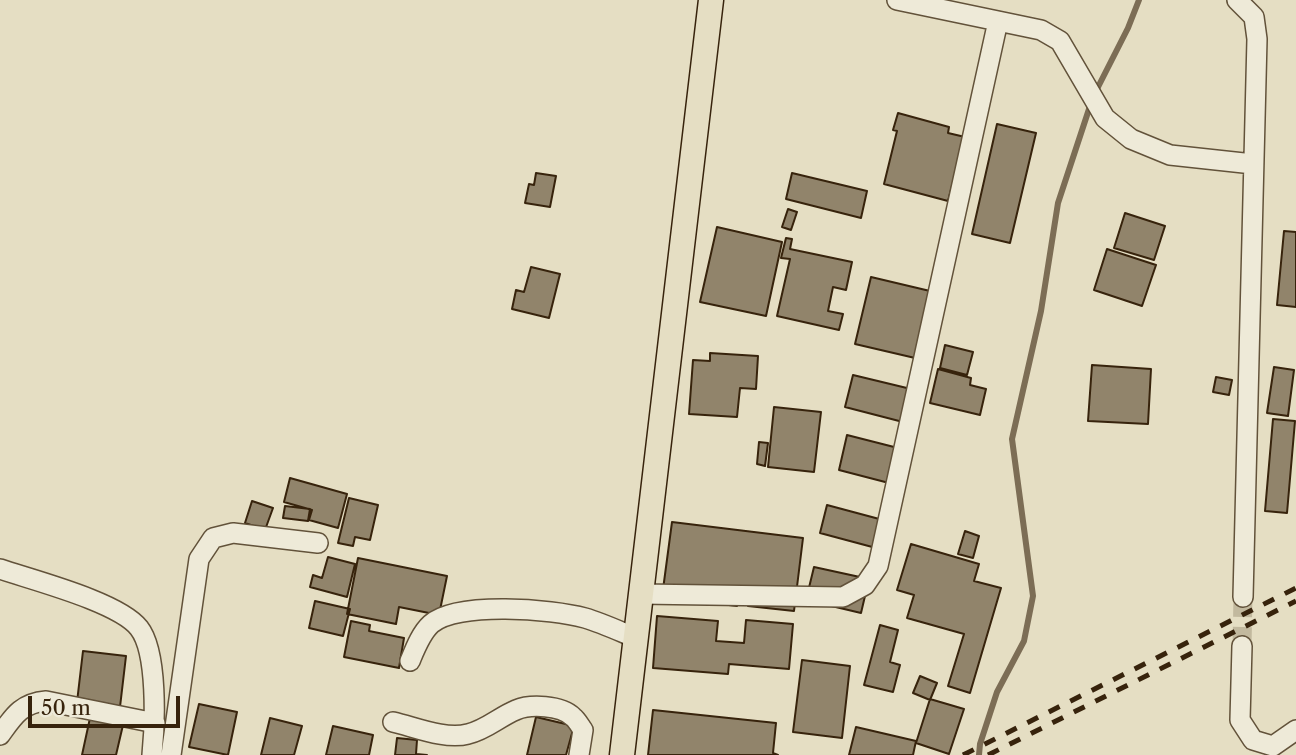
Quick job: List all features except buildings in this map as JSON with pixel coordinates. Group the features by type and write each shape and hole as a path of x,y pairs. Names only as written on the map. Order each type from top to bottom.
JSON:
{"main road":[{"path":"622,755 711,0"}],"street":[{"path":"897,0 1041,30 1060,41 1105,118 1130,139 1170,155 1253,164"},
{"path":"1237,0 1254,17 1257,39 1243,597"},
{"path":"640,594 844,597 865,585 878,566 998,21"},
{"path":"172,755 200,559 213,538 233,533 318,543"},
{"path":"0,569 110,606 139,628 150,657 155,723 152,755"},
{"path":"410,662 421,638 432,623 477,608 584,618 636,638"},
{"path":"1242,646 1240,720 1253,740 1273,746 1296,730"},
{"path":"0,735 19,709 34,702 46,701 155,723"},
{"path":"393,722 453,736 467,735 518,709 539,706 572,715 583,730 579,755"}],"waterway":[{"path":"1095,93 1139,0"},
{"path":"979,755 997,692 1024,641 1033,596 1012,439 1041,311 1058,203 1091,103"}],"tunnel":[{"path":"1242,646 1243,597"}],"railway":[{"path":"963,755 1296,588"},
{"path":"988,755 1296,601"}]}
